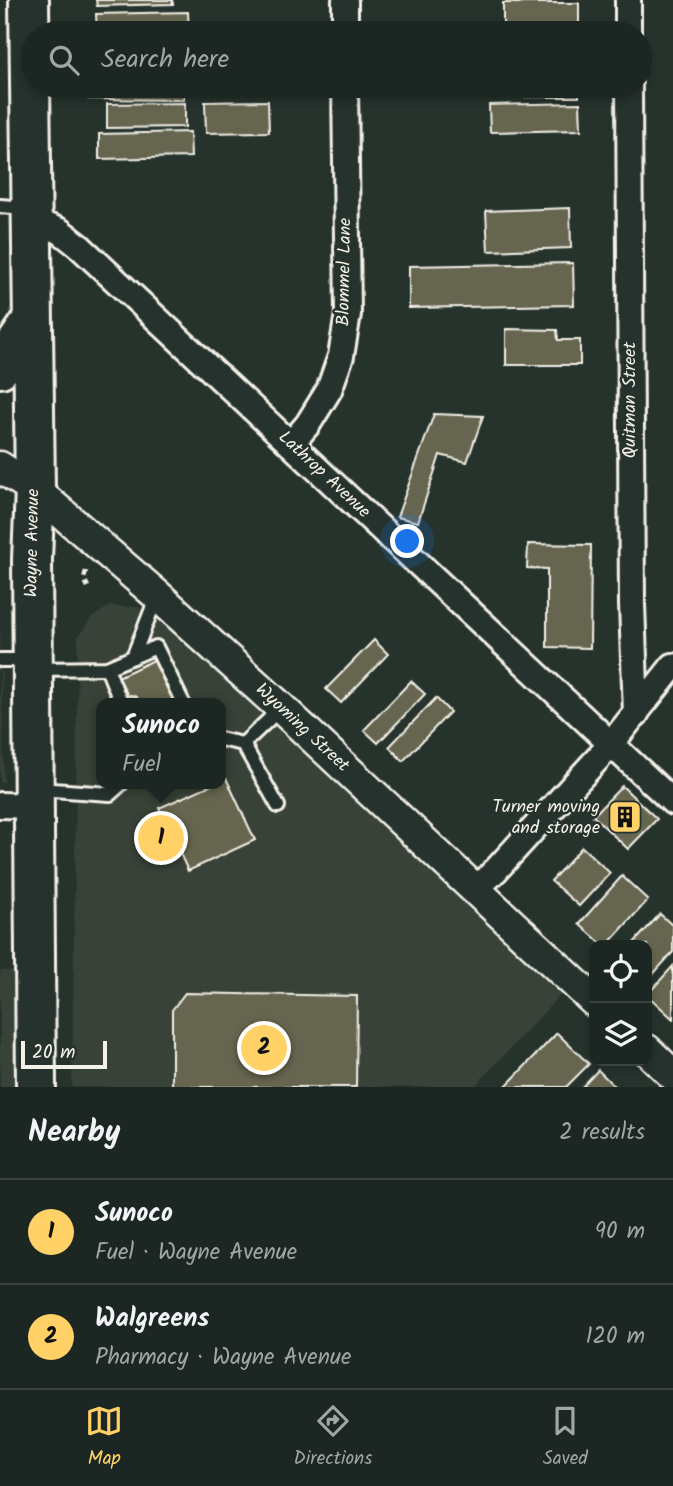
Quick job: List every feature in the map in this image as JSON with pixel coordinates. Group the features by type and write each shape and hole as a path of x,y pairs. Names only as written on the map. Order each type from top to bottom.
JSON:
{"main road":[{"name":"Wayne Avenue","path":"28,21 29,0"},
{"name":"Wayne Avenue","path":"25,98 20,216 32,321 34,490 32,559 22,663 23,800 36,1087"},
{"path":"0,368 32,321"}],"street":[{"path":"345,0 345,21"},
{"path":"628,0 628,21"},
{"name":"Blommel Lane","path":"290,444 308,424 329,390 341,356 348,314 345,98"},
{"name":"Quitman Street","path":"629,98 632,591 636,714"},
{"name":"Lathrop Avenue","path":"20,216 60,231 78,245 673,802"},
{"name":"Wyoming Street","path":"0,467 34,490 157,595 589,996"},
{"path":"475,890 611,744 673,666"},
{"path":"652,1055 673,1075"}],"lane":[{"path":"133,657 157,595"},
{"path":"22,663 107,668 156,647 180,698"},
{"path":"107,668 119,698"},
{"path":"243,744 281,708"},
{"path":"226,740 243,744 278,806"},
{"path":"23,800 110,794 116,789"}],"path":[{"path":"86,570 82,577 88,587"}],"shaded area":[{"path":"110,606 137,607 165,623 561,994 474,1087 72,1087 78,637 91,618"},
{"path":"0,624 4,782 0,782"},
{"path":"0,971 20,971 20,1087 0,1087"}],"building":[{"path":"96,0 172,0 173,4 97,6"},
{"path":"503,3 579,3 579,21 503,21"},
{"path":"188,12 188,21 96,21 96,14"},
{"path":"184,98 184,100 88,99"},
{"path":"268,101 269,132 206,133 205,102"},
{"path":"185,103 185,127 107,128 107,104"},
{"path":"580,103 581,130 490,132 489,105"},
{"path":"190,132 191,157 99,159 99,134"},
{"path":"570,208 571,248 488,251 486,211"},
{"path":"573,263 574,305 409,308 409,266"},
{"path":"506,329 557,330 558,340 580,340 580,365 506,365"},
{"path":"434,414 483,416 467,462 440,455 418,522 397,517"},
{"path":"528,544 591,545 590,648 547,647 547,569 527,568"},
{"path":"374,640 388,654 341,703 326,689"},
{"path":"156,659 175,698 129,698 118,677"},
{"path":"411,681 425,694 378,743 364,730"},
{"path":"436,698 450,712 403,761 389,747"},
{"path":"226,778 255,840 188,871 159,808 202,789 226,789"},
{"name":"Turner moving and storage","path":"622,786 657,819 628,849 593,816"},
{"path":"582,847 610,873 579,906 551,881"},
{"path":"622,876 648,900 612,940 597,940 579,924"},
{"path":"660,914 673,926 673,952 652,975 652,940 637,940"},
{"path":"673,966 673,1019 652,1000 652,989"},
{"path":"185,993 357,996 356,1087 172,1087 172,1010"},
{"path":"557,1033 589,1064 566,1087 505,1087"},
{"path":"598,1070 615,1087 582,1087"}],"place":[{"name":"Turner moving and storage","path":"625,817"},
{"name":"Sunoco","path":"161,838"},
{"name":"Walgreens","path":"264,1048"}]}
